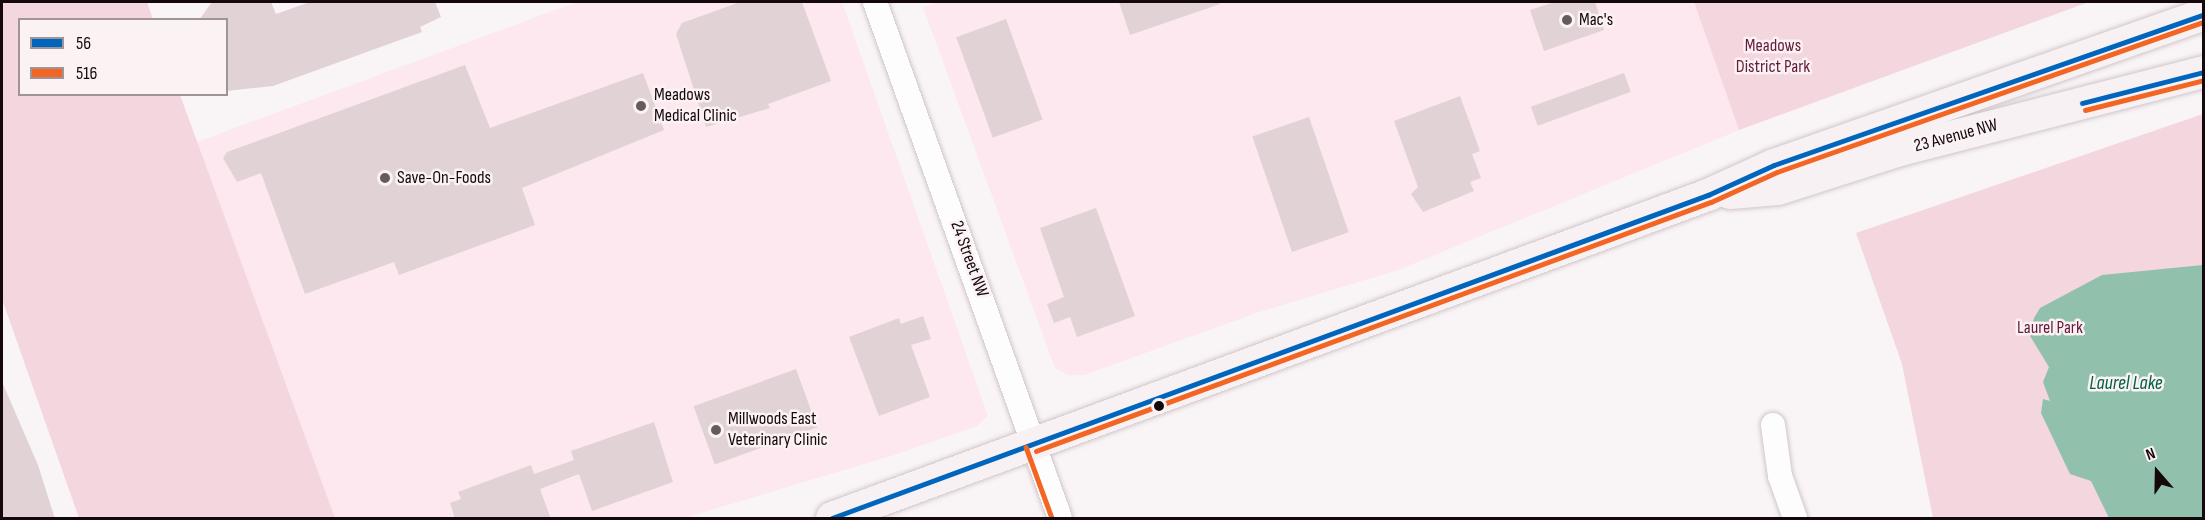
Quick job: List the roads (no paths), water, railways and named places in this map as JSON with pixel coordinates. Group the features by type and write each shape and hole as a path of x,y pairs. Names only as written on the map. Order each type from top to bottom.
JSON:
{"main road":[{"name":"23 Avenue NW","path":"832,519 1708,195 1774,165 2204,14"},
{"name":"23 Avenue NW","path":"1708,195 1778,189 1900,150 2204,72"}],"street":[{"name":"24 Street NW","path":"875,2 1060,519"},
{"path":"1773,425 1780,476 1795,519"}],"water":[{"name":"Laurel Lake","path":"2203,265 2203,518 2109,518 2091,481 2070,474 2041,413 2043,399 2050,401 2043,382 2049,367 2030,336 2034,318 2040,308 2102,275"}],"place":[{"name":"Mac's","path":"1567,20"},
{"name":"Meadows Medical Clinic","path":"641,106"},
{"name":"Save-On-Foods","path":"385,178"},
{"name":"Millwoods East Veterinary Clinic","path":"716,430"}],"park label":[{"name":"Meadows District Park","path":"1773,57"},
{"name":"Laurel Park","path":"2050,328"}]}
